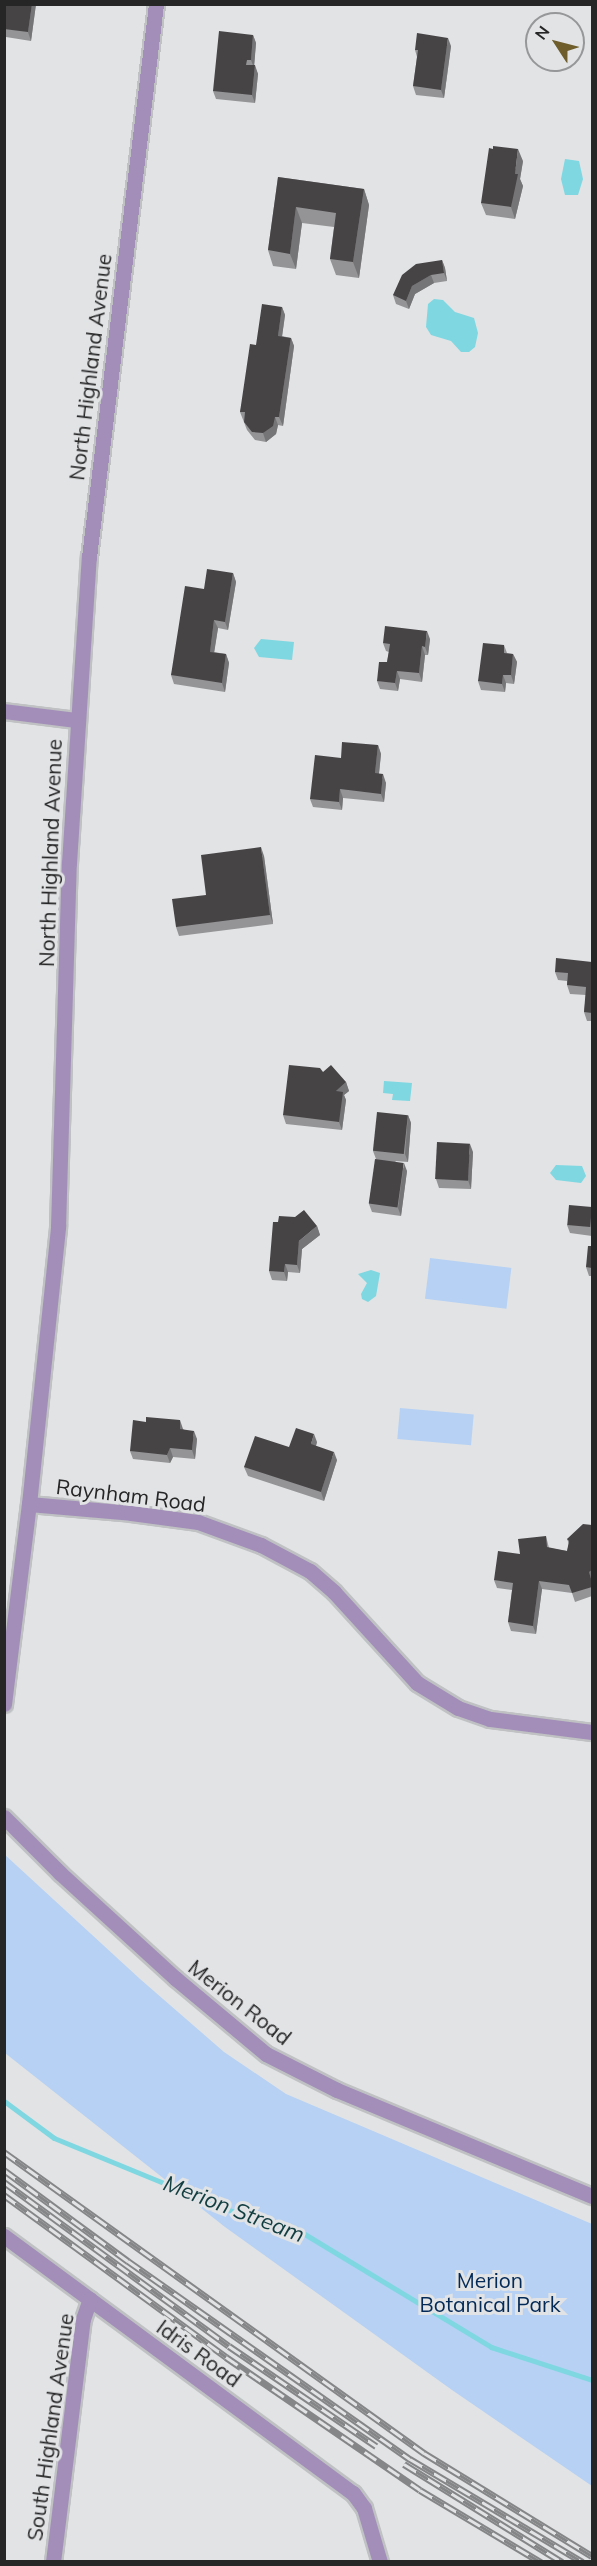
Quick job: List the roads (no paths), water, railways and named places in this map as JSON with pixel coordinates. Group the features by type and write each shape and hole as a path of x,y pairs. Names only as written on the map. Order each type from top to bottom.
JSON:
{"street":[{"name":"North Highland Avenue","path":"4,1704 29,1504 58,1227 76,720 96,487 156,4"},
{"path":"4,711 76,720"},
{"name":"Raynham Road","path":"29,1504 198,1522 261,1545 310,1571 334,1592 417,1683 458,1708 490,1719 592,1732"},
{"name":"Merion Road","path":"4,1817 60,1874 175,1978 266,2054 337,2090 592,2196"},
{"name":"Idris Road","path":"4,2236 353,2493 364,2508 380,2562"},
{"name":"South Highland Avenue","path":"53,2562 83,2319 90,2299"}],"waterway":[{"name":"Merion Stream","path":"4,2101 54,2138 234,2212 293,2227 491,2347 592,2380"}],"railway":[{"path":"4,2152 424,2453 592,2556"},
{"path":"4,2170 128,2261 410,2459 583,2562"},
{"path":"4,2182 229,2346 376,2446"},
{"path":"4,2195 226,2357 420,2490 541,2562"},
{"path":"404,2464 562,2562"}],"park label":[{"name":"Merion Botanical Park","path":"490,2292"}]}
